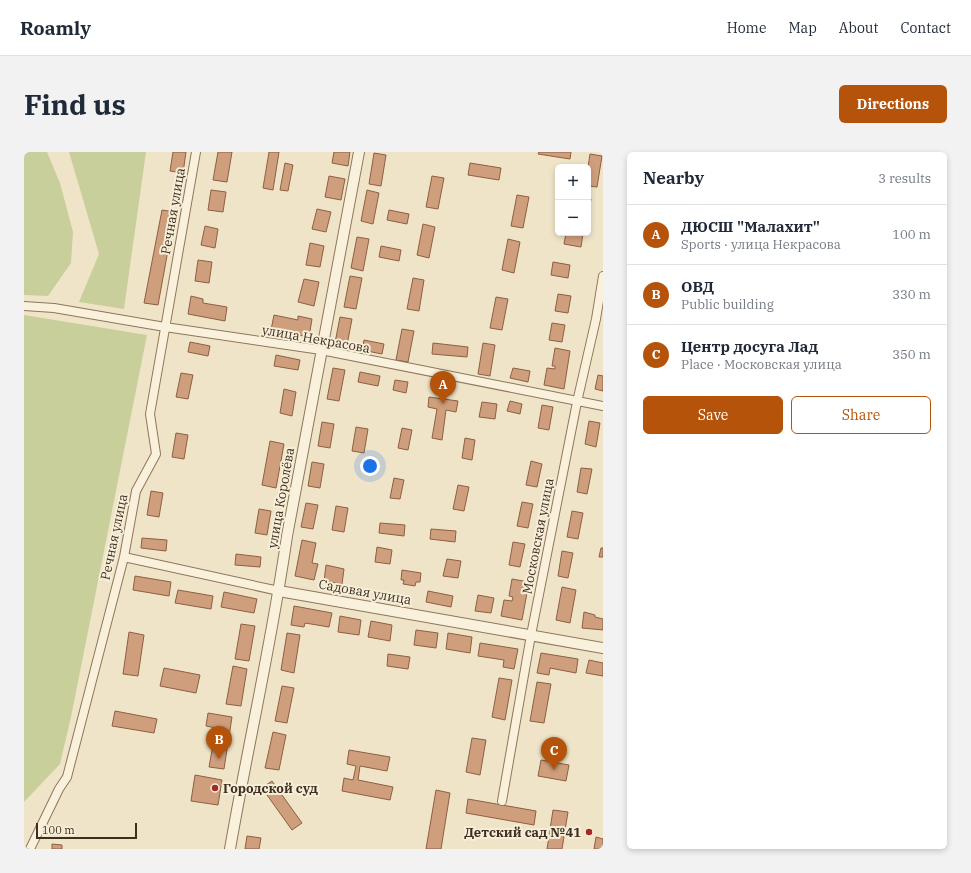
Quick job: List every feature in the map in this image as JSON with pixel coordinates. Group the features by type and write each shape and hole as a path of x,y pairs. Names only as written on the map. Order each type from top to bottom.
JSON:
{"street":[{"name":"Речная улица","path":"30,849 59,789 67,777 124,557 136,491 156,454 150,414 196,152"},
{"name":"улица Королёва","path":"230,849 242,776 279,591 286,536 359,152"},
{"name":"Московская улица","path":"502,801 530,635 577,402 596,319 603,276"},
{"name":"улица Некрасова","path":"24,306 54,308 165,327 322,350 603,406"},
{"name":"Садовая улица","path":"124,557 279,591 603,648"}],"green space":[{"path":"24,152 47,152 60,183 73,232 71,263 48,296 24,295"},
{"path":"69,152 146,152 124,309 79,302 99,254"},
{"path":"24,315 147,335 71,717 60,764 24,802"}],"building":[{"path":"173,152 186,152 183,173 170,171"},
{"path":"218,152 232,152 227,182 213,180"},
{"path":"269,152 279,152 273,190 263,188"},
{"path":"334,152 350,152 348,166 332,163"},
{"path":"539,152 571,152 570,159 538,154"},
{"path":"374,153 386,155 381,186 369,184"},
{"path":"590,154 602,156 597,187 591,186 591,164 588,164"},
{"path":"285,163 293,165 288,191 280,190"},
{"path":"470,163 501,168 499,180 468,175"},
{"path":"329,176 345,179 341,200 325,197"},
{"path":"432,176 444,178 438,209 426,207"},
{"path":"211,190 226,192 223,212 208,210"},
{"path":"367,190 379,193 373,224 361,221"},
{"path":"517,195 529,197 523,228 511,226"},
{"path":"317,209 331,212 326,232 312,229"},
{"path":"162,210 175,212 158,305 144,303"},
{"path":"389,210 409,214 407,224 387,220"},
{"path":"423,224 435,227 429,258 417,255"},
{"path":"205,226 218,229 215,248 201,245"},
{"path":"565,236 583,236 581,247 564,244"},
{"path":"357,237 369,239 363,271 351,268"},
{"path":"508,239 520,242 514,273 502,270"},
{"path":"310,243 324,246 320,267 306,265"},
{"path":"381,246 401,250 399,261 379,257"},
{"path":"198,260 212,262 209,283 195,281"},
{"path":"553,262 570,265 568,278 551,275"},
{"path":"350,276 362,278 356,309 344,307"},
{"path":"413,278 424,280 419,311 407,309"},
{"path":"304,279 319,282 314,306 298,302"},
{"path":"558,294 571,296 568,313 555,311"},
{"path":"191,296 203,299 203,303 227,307 225,321 188,314"},
{"path":"496,297 508,299 502,330 490,328"},
{"path":"274,315 298,320 298,316 312,319 309,337 271,330"},
{"path":"340,317 352,319 346,350 334,348"},
{"path":"552,323 565,325 562,342 549,340"},
{"path":"402,329 414,331 408,362 396,360"},
{"path":"364,340 384,344 382,354 362,350"},
{"path":"190,342 210,346 208,356 188,352"},
{"path":"433,343 468,347 467,357 432,354"},
{"path":"483,343 495,345 490,376 478,374"},
{"path":"555,348 570,351 564,389 544,385 547,368 555,369 555,366 552,366"},
{"path":"276,355 300,360 298,370 274,366"},
{"path":"333,368 345,370 339,401 327,399"},
{"path":"513,368 530,371 528,382 510,378"},
{"path":"360,372 380,376 378,386 358,382"},
{"path":"181,373 193,375 188,399 176,397"},
{"path":"598,375 603,376 603,391 595,389"},
{"path":"395,380 408,382 406,393 393,390"},
{"path":"284,389 296,392 292,416 280,413"},
{"path":"429,397 458,401 456,412 446,410 442,440 432,438 437,409 428,407"},
{"path":"510,401 522,404 520,414 507,411"},
{"path":"482,402 497,404 495,419 479,417"},
{"path":"542,405 553,407 549,430 538,428"},
{"path":"589,421 600,423 596,447 585,444"},
{"path":"322,422 334,424 330,448 318,446"},
{"path":"356,427 368,429 364,453 352,451"},
{"path":"402,428 412,430 408,450 398,448"},
{"path":"176,433 188,435 184,459 172,457"},
{"path":"465,438 475,440 472,460 462,458"},
{"path":"270,441 284,444 276,488 262,485"},
{"path":"531,461 542,464 537,487 526,485"},
{"path":"312,462 324,464 320,488 308,486"},
{"path":"581,468 592,469 587,494 577,492"},
{"path":"394,478 404,480 400,499 390,498"},
{"path":"458,485 469,487 464,511 453,509"},
{"path":"151,491 163,493 159,517 147,515"},
{"path":"522,502 533,504 528,528 517,526"},
{"path":"306,503 318,505 313,529 301,527"},
{"path":"336,506 348,508 344,532 332,530"},
{"path":"259,509 271,511 267,535 255,533"},
{"path":"572,511 583,513 578,539 567,537"},
{"path":"380,523 405,525 404,536 379,533"},
{"path":"431,529 456,531 455,542 430,539"},
{"path":"142,538 167,540 166,551 141,548"},
{"path":"302,540 316,543 312,563 318,564 314,580 295,576"},
{"path":"513,542 525,544 520,567 509,565"},
{"path":"377,547 392,550 390,564 375,562"},
{"path":"601,548 603,548 603,557 599,557"},
{"path":"562,551 573,553 568,578 558,576"},
{"path":"236,554 261,557 260,567 235,565"},
{"path":"447,559 461,561 458,578 443,576"},
{"path":"326,565 344,569 342,584 324,581"},
{"path":"402,570 421,573 420,582 416,582 415,586 403,584 404,580 401,580"},
{"path":"135,576 171,582 169,596 133,590"},
{"path":"512,579 529,582 522,620 501,616 504,600 512,601 513,597 509,596"},
{"path":"562,587 576,590 570,623 556,620"},
{"path":"178,590 213,596 211,609 175,603"},
{"path":"428,591 453,596 451,607 426,602"},
{"path":"224,592 257,599 254,613 221,607"},
{"path":"478,595 494,598 491,613 475,611"},
{"path":"294,606 332,613 329,627 305,623 304,627 291,625"},
{"path":"584,612 603,619 603,630 582,628"},
{"path":"340,616 361,620 359,635 338,632"},
{"path":"371,621 392,625 390,641 368,637"},
{"path":"241,624 255,626 249,661 235,659"},
{"path":"416,630 438,633 436,648 414,645"},
{"path":"129,632 144,635 138,676 123,674"},
{"path":"287,633 300,635 294,673 281,670"},
{"path":"448,633 472,637 470,653 446,649"},
{"path":"480,643 518,649 514,669 503,667 504,660 478,656"},
{"path":"541,653 578,659 576,673 550,668 549,675 537,673"},
{"path":"388,654 410,657 408,669 387,666"},
{"path":"589,660 603,663 603,676 586,673"},
{"path":"233,666 247,669 241,706 226,704"},
{"path":"164,668 200,675 196,693 160,686"},
{"path":"499,678 512,680 505,720 492,717"},
{"path":"537,682 551,684 544,723 530,721"},
{"path":"282,686 294,688 287,723 275,721"},
{"path":"115,711 157,719 154,733 112,726"},
{"path":"208,713 232,717 224,769 209,767 216,728 206,726"},
{"path":"273,732 286,735 279,770 265,768"},
{"path":"472,738 486,740 480,775 466,772"},
{"path":"349,750 390,757 387,771 360,766 358,780 393,787 390,800 342,791 344,778 353,780 356,766 347,764"},
{"path":"541,760 569,765 566,781 538,776"},
{"path":"195,775 222,780 218,805 191,801"},
{"path":"272,781 302,823 292,830 262,788"},
{"path":"436,790 450,793 441,849 426,849"},
{"path":"468,799 536,811 534,825 466,813"},
{"path":"553,810 568,812 562,849 547,849"},
{"path":"247,836 261,838 259,849 245,849"},
{"path":"596,837 603,839 603,849 594,849"},
{"path":"52,844 62,845 62,849 52,849"}],"place":[{"name":"ДЮСШ \"Малахит\"","path":"443,404"},
{"name":"ОВД","path":"219,759"},
{"name":"Центр досуга Лад","path":"554,770"},
{"name":"Городской суд","path":"215,788"},
{"name":"Детский сад №41","path":"589,832"}]}
